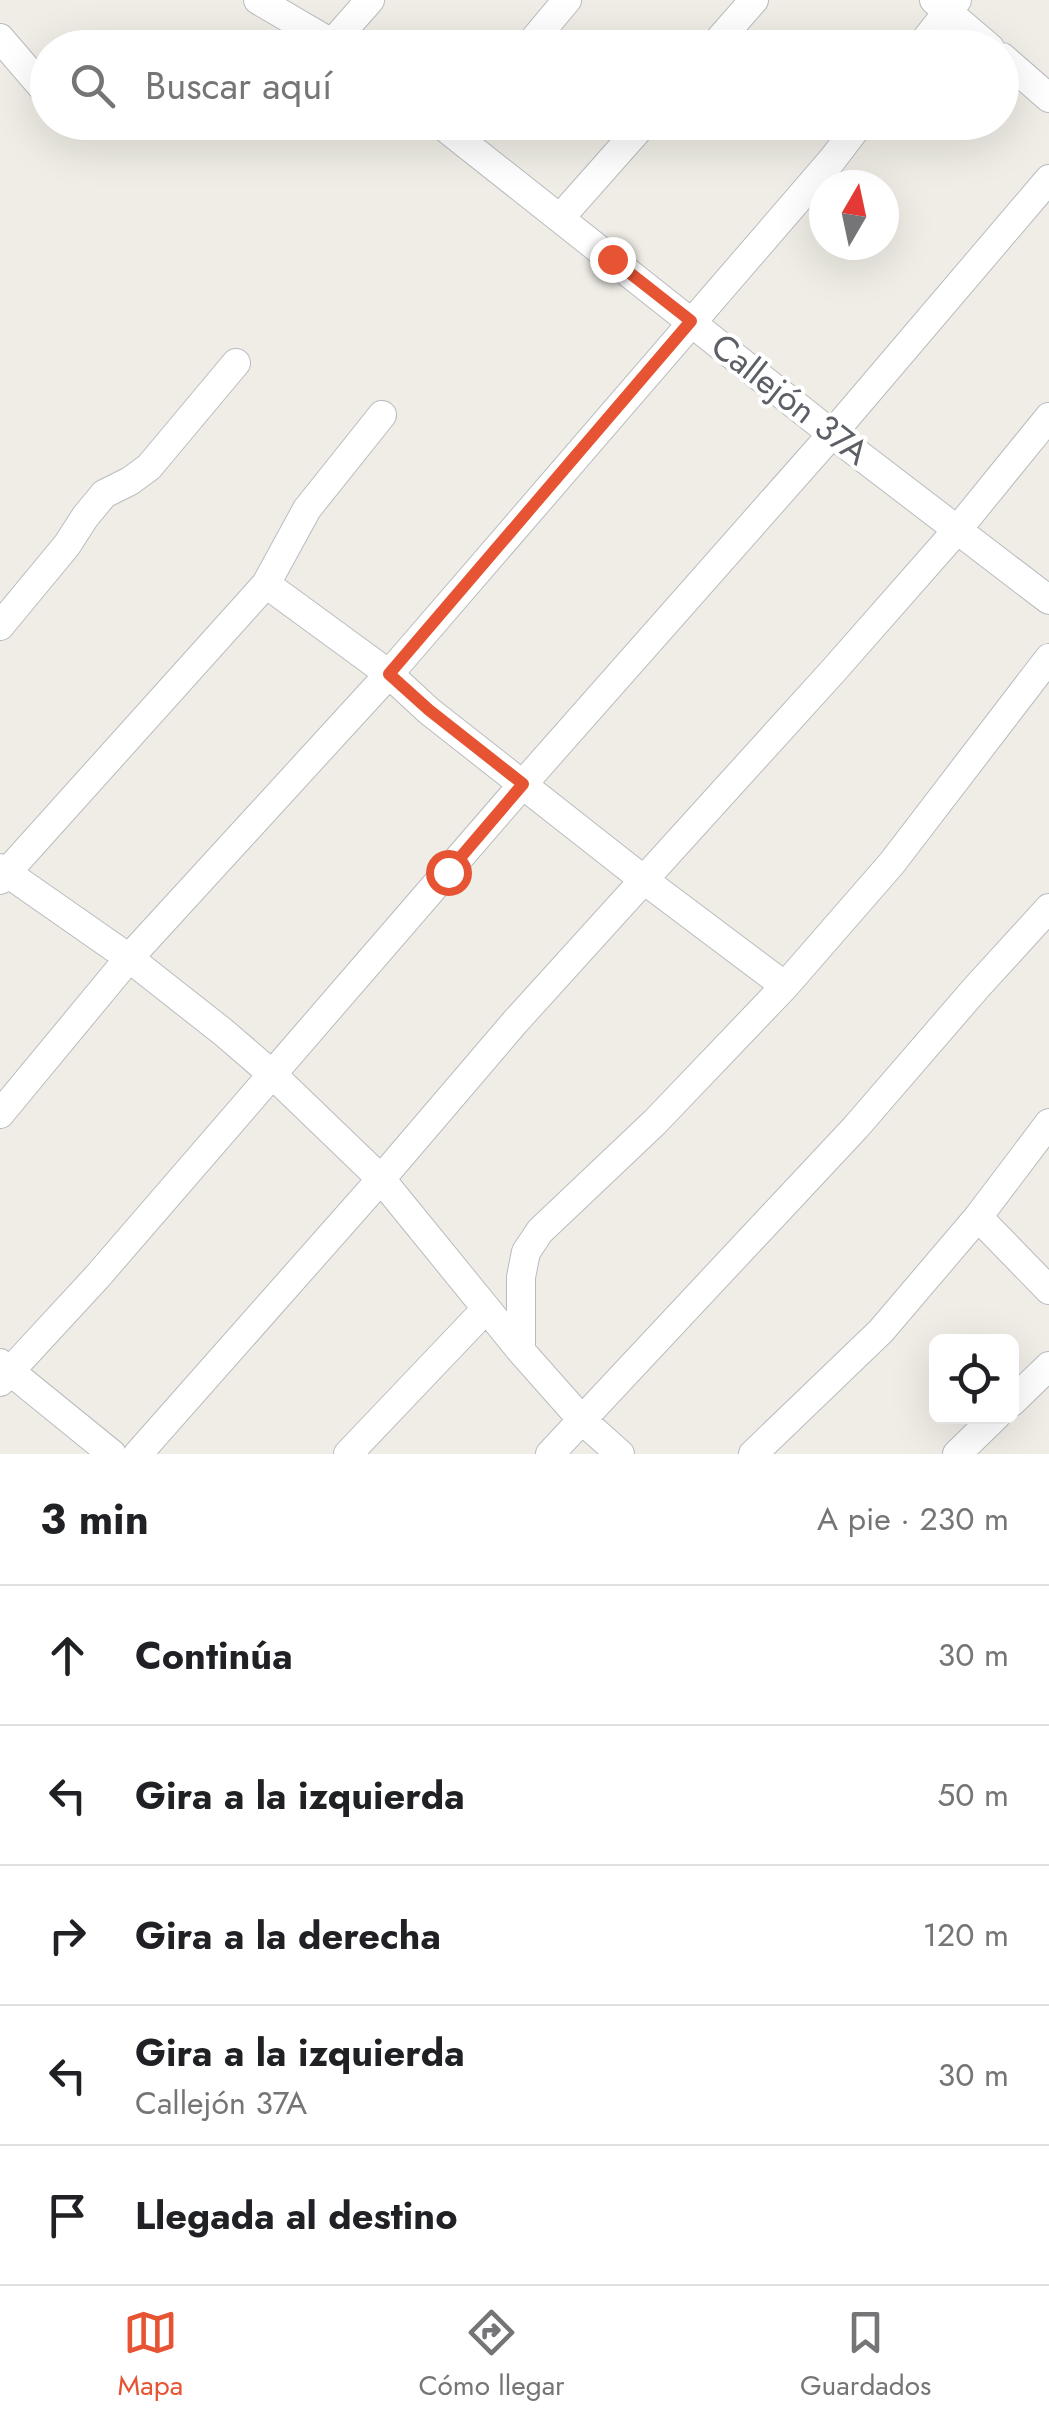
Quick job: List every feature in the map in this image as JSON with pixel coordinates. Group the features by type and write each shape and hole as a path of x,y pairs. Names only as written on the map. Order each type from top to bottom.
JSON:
{"street":[{"path":"258,0 310,30"},
{"path":"347,30 370,0"},
{"path":"542,30 567,0"},
{"path":"728,30 754,0"},
{"path":"930,30 946,4 972,30"},
{"path":"0,38 30,73"},
{"path":"1019,72 1049,98"},
{"name":"Callejón 37A","path":"468,140 560,218 832,434 1049,600"},
{"path":"560,218 629,140"},
{"path":"0,1114 129,958 389,674 847,140"},
{"path":"112,1454 3,1372 97,1277 832,434 1049,179"},
{"path":"0,626 104,494 148,467 236,363"},
{"path":"382,416 306,509 266,584 2,874 129,958 273,1075 381,1180 582,1421 620,1454"},
{"path":"138,1454 515,1022 834,670 1049,417"},
{"path":"266,584 389,674 644,880 785,986"},
{"path":"521,1351 521,1277 526,1252 540,1231 654,1122 785,986 892,863 1049,658"},
{"path":"550,1454 856,1127 1049,908"},
{"path":"753,1454 880,1331 978,1217 1049,1123"},
{"path":"978,1217 1049,1290"},
{"path":"348,1454 486,1310"},
{"path":"1019,1395 1049,1366"},
{"path":"956,1454 988,1424"}],"route":[{"path":"448,872 523,784 389,674 691,321 612,259"}]}
